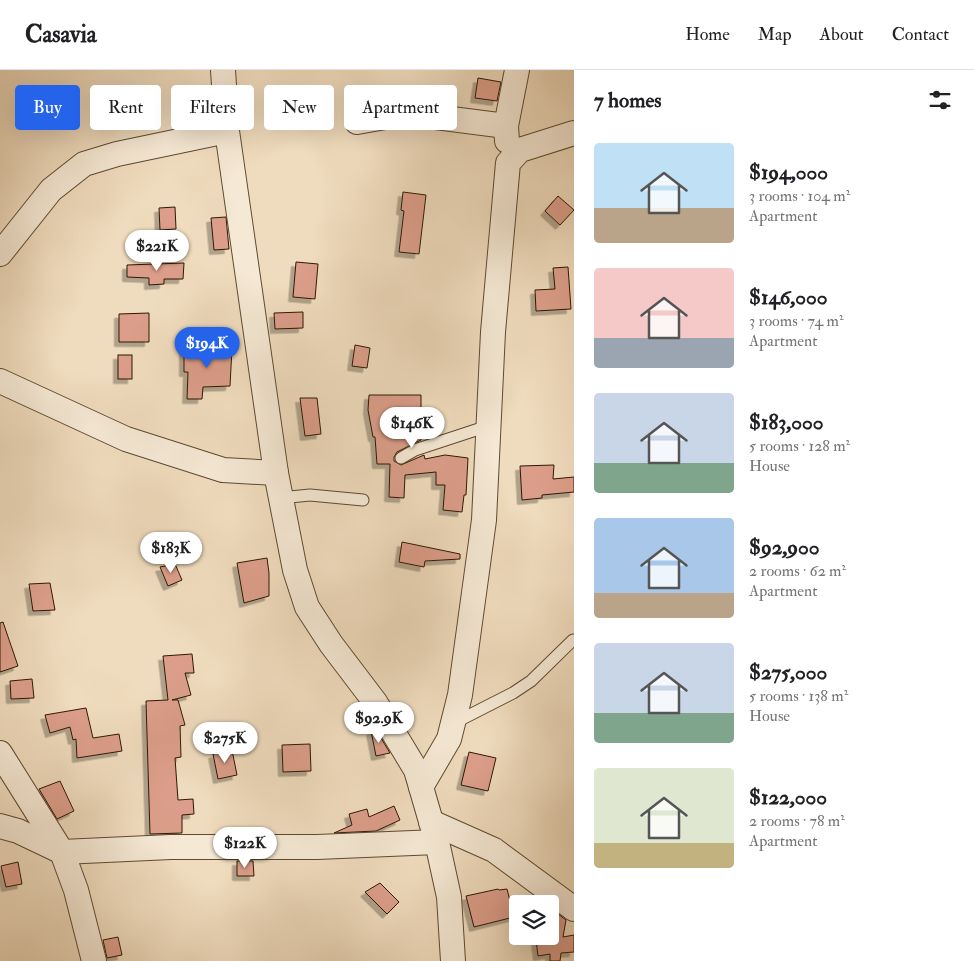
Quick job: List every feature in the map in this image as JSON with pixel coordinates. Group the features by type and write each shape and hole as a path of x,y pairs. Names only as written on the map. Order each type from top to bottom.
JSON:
{"street":[{"path":"223,70 227,131 276,473 295,570 307,607 331,644 375,702 416,770 434,832 449,896 453,961"},
{"path":"421,786 448,739 460,695 484,520 493,332 508,163 506,126 517,70"},
{"path":"457,120 506,126"},
{"path":"0,254 51,190 84,164 116,154 227,131"},
{"path":"508,163 520,150 574,133"},
{"path":"0,381 126,439 223,470 276,473"},
{"path":"0,753 62,852 76,890 94,961"},
{"path":"0,826 18,831 62,852 171,847 317,847 434,832 494,850 574,909"}],"lane":[{"path":"401,458 415,450 488,426"},
{"path":"280,498 310,495 363,500"},
{"path":"452,723 513,693 531,681 573,640"}],"building":[{"path":"478,78 501,82 497,101 475,98"},
{"path":"403,192 426,195 419,254 399,252 404,211 401,210"},
{"path":"558,196 574,210 560,225 545,211"},
{"path":"175,207 176,229 160,230 159,208"},
{"path":"226,217 229,249 214,250 211,218"},
{"path":"296,262 318,264 315,299 293,297"},
{"path":"184,263 183,279 164,279 164,284 149,285 149,278 127,277 127,265"},
{"path":"568,267 571,309 536,311 535,290 555,289 553,268"},
{"path":"303,312 303,328 275,329 274,313"},
{"path":"149,313 149,342 119,342 119,314"},
{"path":"355,345 370,348 367,368 352,366"},
{"path":"184,347 232,348 230,386 203,387 202,399 187,399 188,372 184,372"},
{"path":"118,355 132,355 132,379 118,379"},
{"path":"369,395 421,395 421,410 415,410 421,440 397,452 394,461 401,465 424,455 425,459 445,455 468,458 466,495 464,495 462,512 443,510 445,485 436,485 436,472 405,475 404,498 389,497 390,464 377,464 375,437 373,437 368,410"},
{"path":"300,398 317,398 321,434 305,436"},
{"path":"554,465 553,479 574,477 574,492 542,495 542,498 522,500 520,466"},
{"path":"402,542 460,554 460,559 425,561 424,567 399,562"},
{"path":"267,558 269,596 244,603 237,563"},
{"path":"175,564 182,580 168,586 160,567"},
{"path":"50,583 55,610 33,611 29,584"},
{"path":"3,622 18,666 0,672 0,623"},
{"path":"192,654 194,673 185,673 191,695 172,700 178,700 185,725 180,726 181,757 175,758 178,800 193,799 194,814 182,815 182,833 150,834 146,701 168,700 163,656"},
{"path":"32,679 34,698 11,699 10,681"},
{"path":"86,708 93,738 119,734 122,751 77,758 76,739 73,740 70,727 50,733 45,715"},
{"path":"376,730 390,753 376,756 371,731"},
{"path":"310,744 311,771 283,772 282,745"},
{"path":"232,750 237,775 218,779 213,754"},
{"path":"469,752 496,758 488,791 461,785"},
{"path":"60,781 74,811 57,819 39,789"},
{"path":"394,806 400,820 376,831 334,833 352,825 349,814 367,809 369,817"},
{"path":"237,861 253,861 254,876 237,876"},
{"path":"18,862 22,884 6,887 1,866"},
{"path":"380,883 399,902 387,914 365,892"},
{"path":"498,889 507,889 509,918 474,927 466,896"},
{"path":"559,915 566,920 563,937 574,935 574,952 561,953 560,961 550,961 550,954 538,956 537,945 559,945"},
{"path":"118,937 122,955 107,958 103,940"}]}
